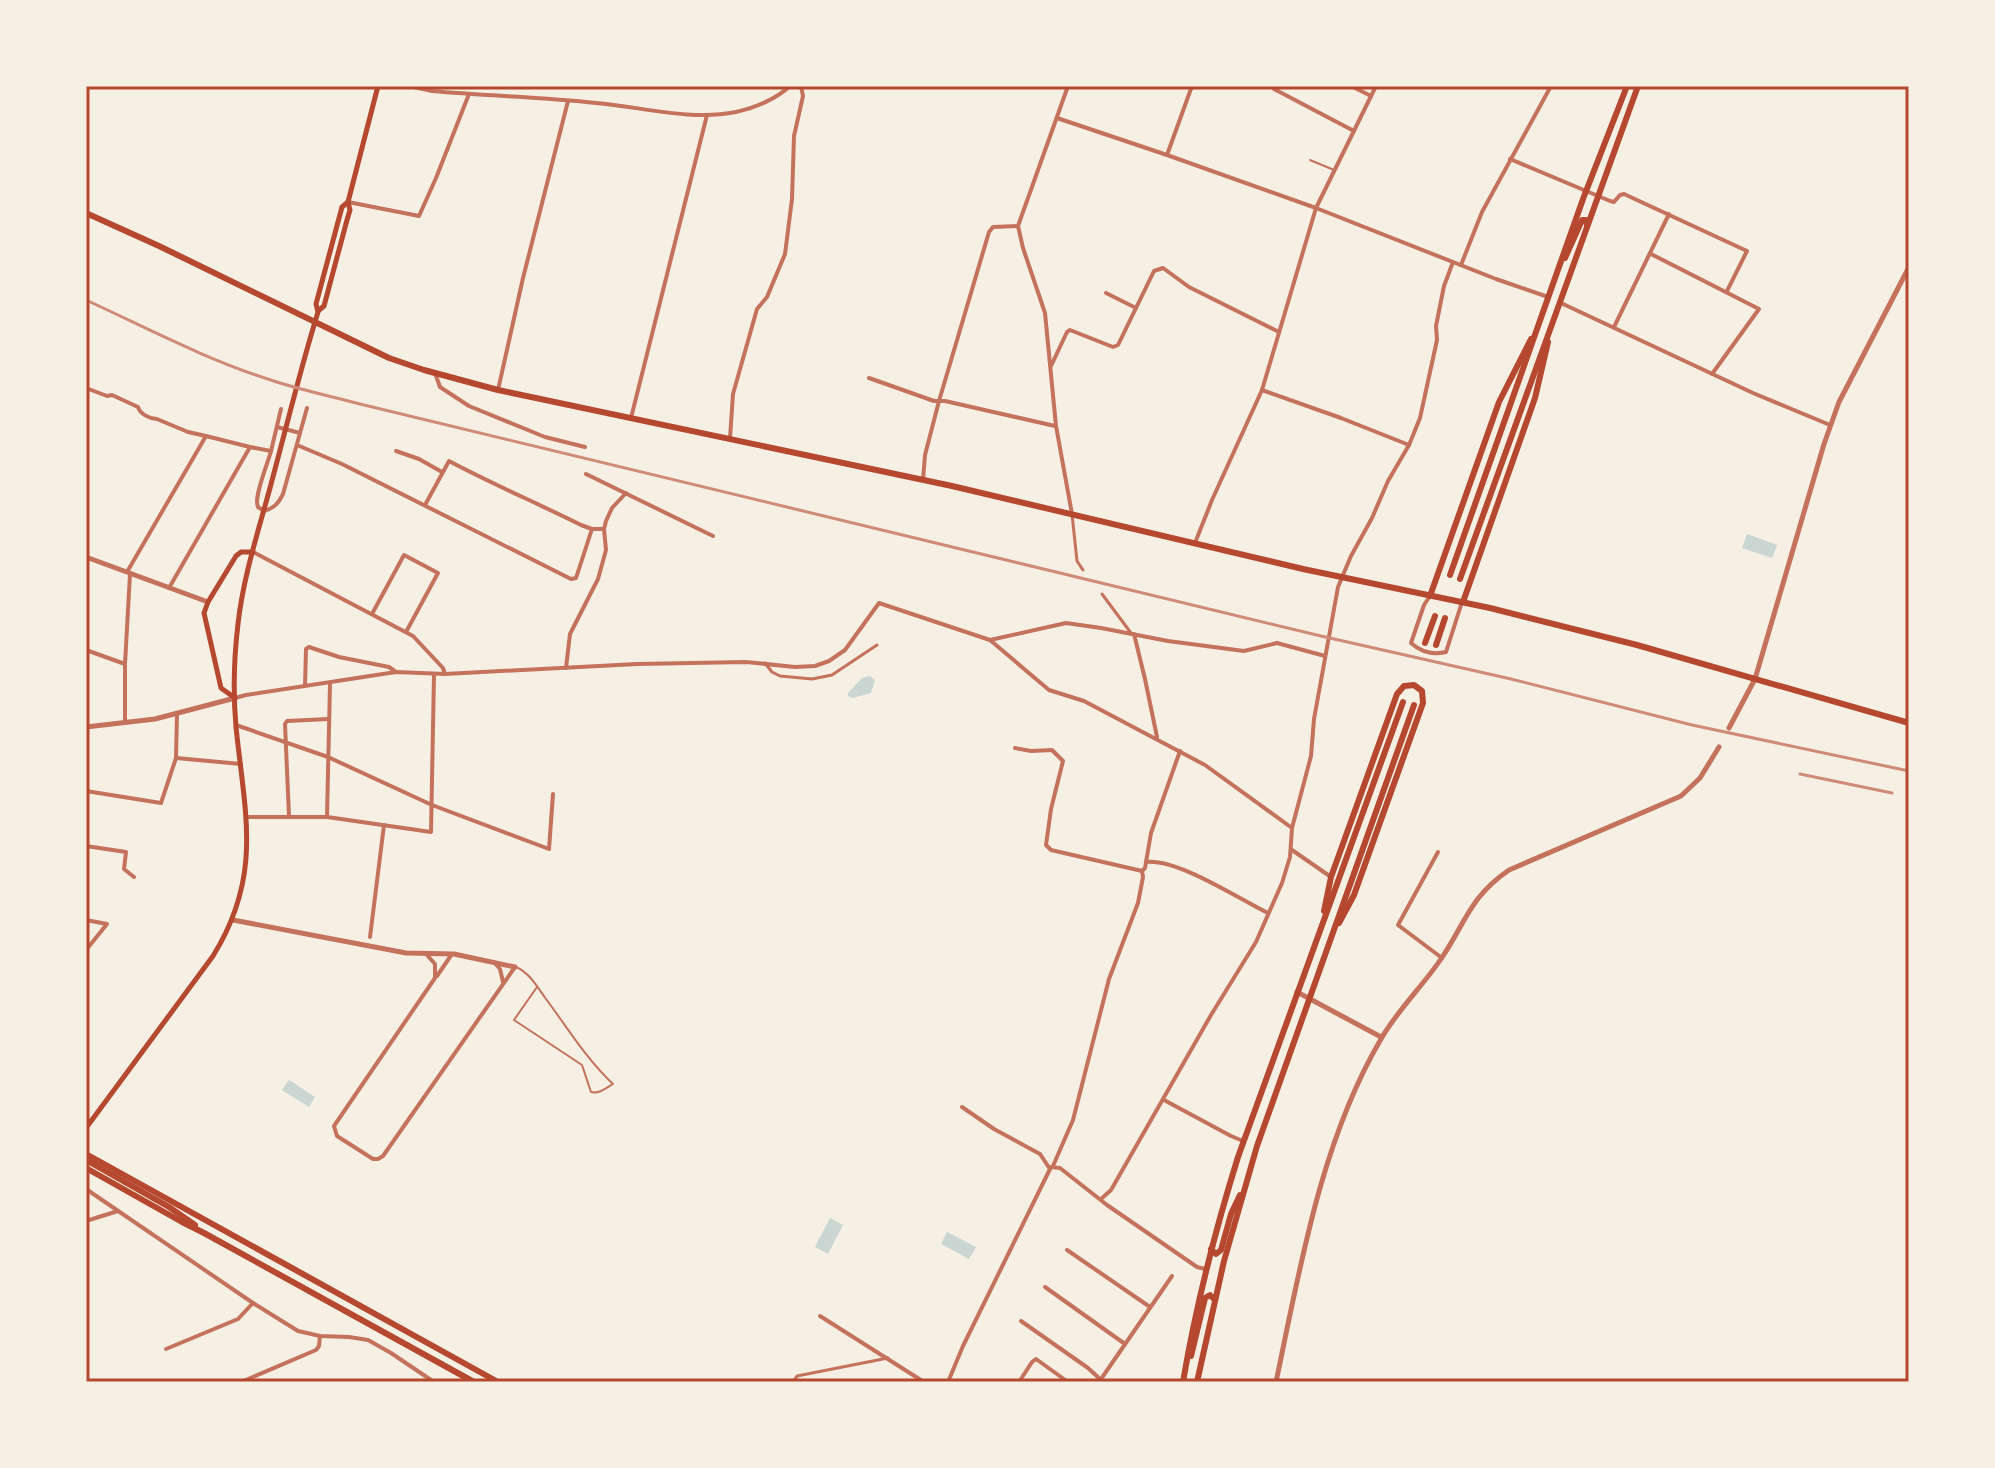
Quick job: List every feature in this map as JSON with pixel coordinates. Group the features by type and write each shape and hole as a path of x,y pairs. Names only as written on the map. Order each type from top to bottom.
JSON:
{"main road":[{"path":"86,1128 213,956 233,920 247,856 236,725 238,622 253,552 314,322 326,300 350,210 348,202 378,86"},
{"path":"1450,575 1585,191 1627,86"},
{"path":"1460,579 1638,86"},
{"path":"86,213 389,358 435,373 498,390 923,480 1303,569 1463,602 1637,645 1909,723"},
{"path":"1558,271 1580,222 1585,219 1587,225"},
{"path":"1430,596 1499,402 1541,319"},
{"path":"1463,602 1535,398 1552,323"},
{"path":"235,698 221,688 204,613 236,556 241,552 253,552"},
{"path":"1425,643 1435,616"},
{"path":"1436,645 1445,618"},
{"path":"1321,927 1331,877 1397,694 1404,686 1414,685 1422,691 1423,703 1354,895 1330,941"},
{"path":"1183,1378 1206,1269 1244,1141 1403,702"},
{"path":"1197,1382 1224,1261 1270,1107 1414,705"},
{"path":"86,1154 498,1382"},
{"path":"86,1160 169,1207 204,1233"},
{"path":"86,1168 474,1382"},
{"path":"1212,1246 1216,1254 1221,1250 1231,1214 1249,1173"},
{"path":"1183,1378 1205,1298 1212,1296 1215,1302"}],"street":[{"path":"409,86 432,91 707,115 737,112 759,105 790,86"},
{"path":"730,438 733,394 753,322 785,254 792,199 794,136 803,96 801,86"},
{"path":"1068,86 1018,226 1045,313 1056,426 1077,561 1083,570"},
{"path":"1167,155 1192,86"},
{"path":"1276,86 1274,89 1354,131"},
{"path":"1351,86 1371,96"},
{"path":"1195,543 1262,390 1316,208 1376,86"},
{"path":"1461,265 1482,212 1551,86"},
{"path":"348,202 419,216 469,94"},
{"path":"498,390 568,101"},
{"path":"631,418 707,115"},
{"path":"1057,118 1316,208 1548,297"},
{"path":"1510,159 1614,202 1624,194 1747,251 1727,291"},
{"path":"1614,327 1669,214"},
{"path":"923,480 925,455 939,401 990,228 1018,226"},
{"path":"1651,254 1759,309 1712,374"},
{"path":"1101,1199 1111,1190 1256,942 1282,883 1292,850 1292,828 1311,756 1314,719 1342,576 1420,418 1437,340 1436,326 1444,286 1453,262"},
{"path":"1729,728 1755,679 1830,425 1850,378 1909,267"},
{"path":"1050,369 1070,330 1113,347 1118,345 1154,271 1163,268 1189,287 1279,332"},
{"path":"1106,293 1136,308"},
{"path":"1559,302 1830,425"},
{"path":"435,373 440,387 469,406 545,437 585,447"},
{"path":"869,378 939,401 1056,426"},
{"path":"86,388 129,402 152,419 188,432 271,451"},
{"path":"1262,390 1409,445"},
{"path":"281,409 256,502 264,511 274,508 283,494 307,408"},
{"path":"277,427 300,433"},
{"path":"125,723 128,573 206,436"},
{"path":"297,445 342,464 571,579 576,578 592,529"},
{"path":"169,588 250,447"},
{"path":"396,451 442,472"},
{"path":"424,505 449,461 592,529 604,529"},
{"path":"586,474 713,536"},
{"path":"566,668 570,634 598,579 606,550 606,521 612,508 626,493"},
{"path":"253,552 413,636 445,674"},
{"path":"372,614 404,555 438,573 406,632"},
{"path":"86,557 208,602"},
{"path":"1102,594 1133,634 1157,738"},
{"path":"1430,596 1411,643 1418,649 1437,654 1446,652 1463,602"},
{"path":"86,727 177,714 235,698 396,672 434,675 637,664 765,663 815,666 845,650 879,603 990,640 1049,690 1084,701 1205,765 1292,828"},
{"path":"990,640 1066,623 1244,651 1277,643 1325,656"},
{"path":"765,663 780,676 812,679 832,675 877,645"},
{"path":"305,686 306,649 309,647 339,657 389,667 396,672"},
{"path":"86,650 125,664"},
{"path":"246,817 327,817 431,832 434,675"},
{"path":"327,817 330,683"},
{"path":"86,791 161,803 176,758 177,714"},
{"path":"289,817 285,724 287,721 328,719"},
{"path":"236,725 328,757 432,805 549,849 553,794"},
{"path":"1276,1382 1317,1200 1354,1091 1381,1037 1442,958 1477,898 1499,877 1527,861 1681,796 1700,778 1719,747"},
{"path":"1015,748 1052,750 1063,761 1046,845 1051,850 1142,871"},
{"path":"948,1382 1073,1120 1109,979 1138,903 1151,833 1180,751"},
{"path":"176,758 241,764"},
{"path":"370,937 384,825"},
{"path":"86,846 126,852 124,869 134,877"},
{"path":"1292,850 1331,877"},
{"path":"1438,852 1398,925 1442,958"},
{"path":"1146,862 1157,861 1195,875 1269,914"},
{"path":"86,920 107,924 86,950"},
{"path":"233,920 358,944 427,955 452,954 515,967 383,1156 373,1159 337,1136 334,1126 452,954"},
{"path":"427,955 435,964 435,978"},
{"path":"494,962 502,974 503,985"},
{"path":"1297,992 1381,1037"},
{"path":"1164,1100 1244,1141"},
{"path":"962,1107 1040,1154 1052,1167 1060,1168 1175,1252 1197,1267 1206,1269"},
{"path":"86,1189 298,1331 368,1340 433,1382"},
{"path":"86,1221 118,1211"},
{"path":"1067,1250 1150,1307"},
{"path":"1021,1321 1088,1368 1100,1381 1172,1276"},
{"path":"1045,1287 1125,1344"},
{"path":"166,1349 238,1319 253,1303"},
{"path":"820,1316 924,1382"},
{"path":"241,1382 316,1350 320,1336"},
{"path":"793,1382 797,1376 888,1358"},
{"path":"1019,1382 1036,1359 1068,1382"}],"lane":[{"path":"1310,160 1335,171"},
{"path":"515,967 526,973 537,987 593,1062 613,1084 603,1091 591,1092 582,1065 514,1020 537,987"}],"shaded area":[{"path":"1747,534 1777,545 1772,558 1742,548"},
{"path":"870,676 875,680 871,693 853,698 848,696 862,678"},
{"path":"289,1080 315,1097 309,1107 282,1090"},
{"path":"830,1218 843,1225 828,1254 815,1247"},
{"path":"947,1232 976,1247 969,1259 941,1244"}],"railway":[{"path":"86,300 224,363 304,390 1692,725 1909,771"},
{"path":"1800,774 1892,793"}]}
